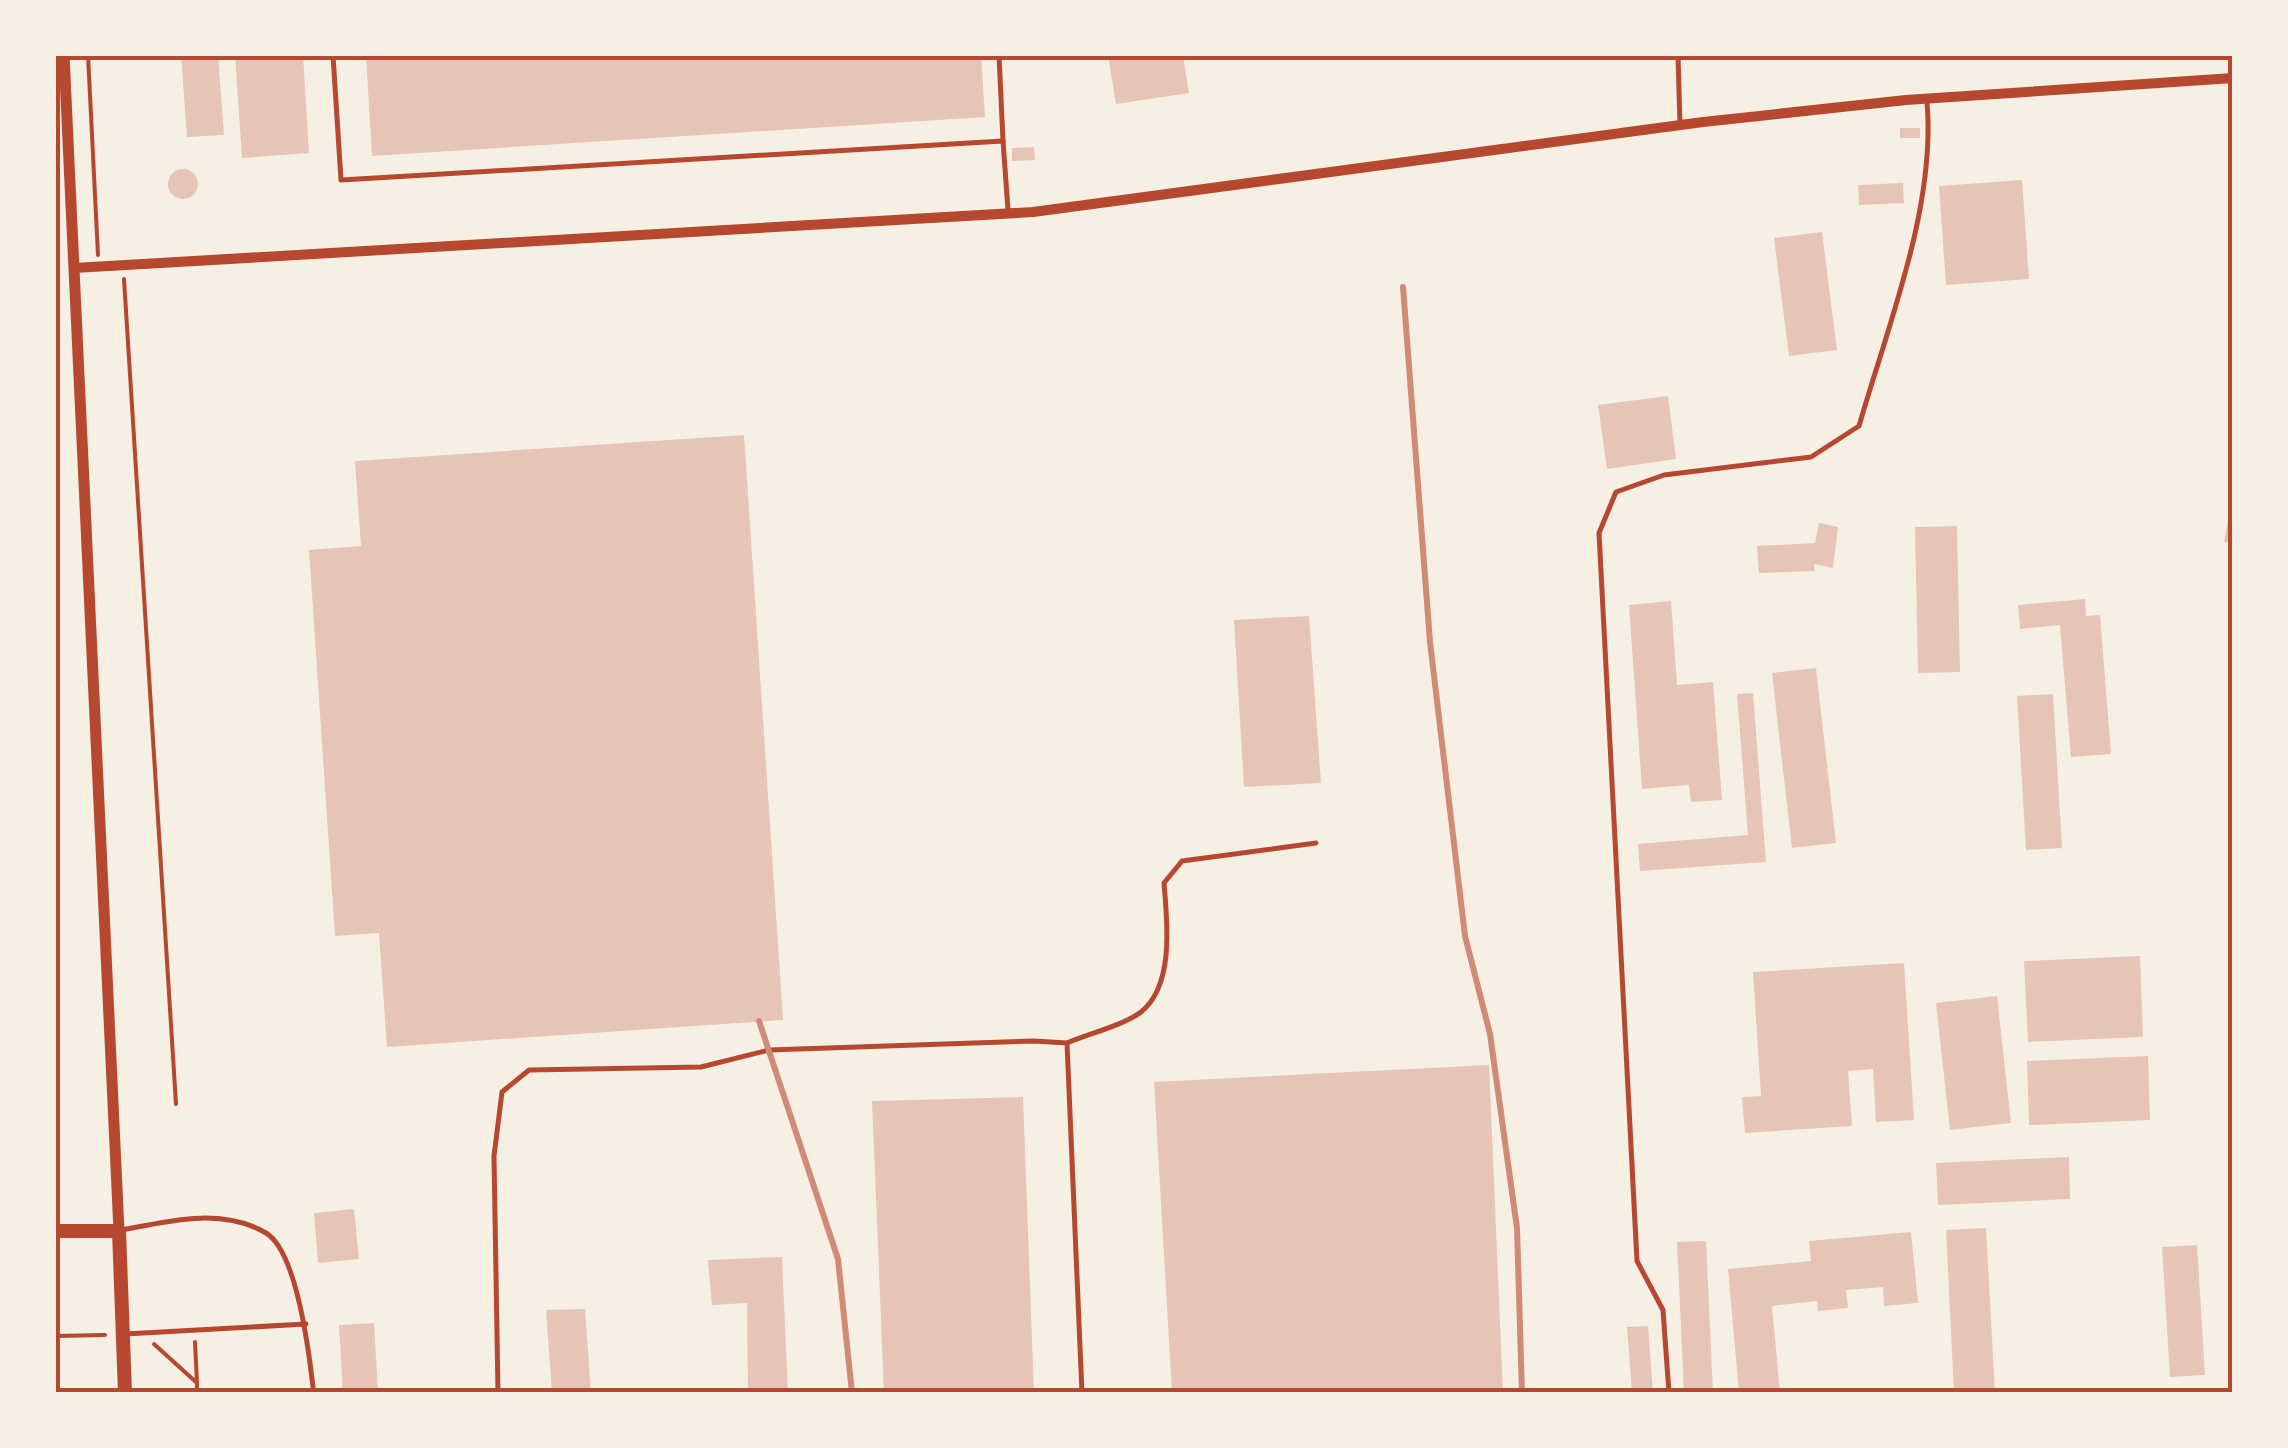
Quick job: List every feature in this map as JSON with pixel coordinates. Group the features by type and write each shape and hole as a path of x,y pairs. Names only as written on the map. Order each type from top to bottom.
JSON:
{"main road":[{"path":"55,1231 119,1231 125,1393"}],"street":[{"path":"64,55 119,1231"},
{"path":"74,268 1008,214 1680,125 1927,98 2233,78"}],"lane":[{"path":"334,55 341,180 1003,141"},
{"path":"999,55 1008,214"},
{"path":"1678,55 1680,125"},
{"path":"1669,1393 1663,1310 1637,1262 1599,533 1616,492 1664,475 1811,457 1859,426 1906,264 1926,176 1927,98"},
{"path":"498,1393 494,1156 502,1092 529,1070 701,1066 769,1050 1067,1043 1141,1012 1154,994 1168,948 1164,883 1182,861 1316,843"},
{"path":"1067,1043 1082,1393"},
{"path":"119,1231 180,1218 232,1220 270,1235 288,1269 306,1324 313,1387"},
{"path":"122,1334 306,1324"}],"path":[{"path":"88,55 98,267"},
{"path":"124,264 176,1104"},
{"path":"195,1332 197,1393"},
{"path":"55,1336 122,1334"},
{"path":"143,1334 196,1382"}],"building":[{"path":"181,55 218,55 224,135 187,137"},
{"path":"235,55 303,55 309,153 242,158"},
{"path":"366,55 981,55 985,117 372,156"},
{"path":"1108,55 1183,55 1189,93 1116,104"},
{"path":"1900,128 1920,128 1920,138 1900,138"},
{"path":"1034,147 1035,160 1012,161 1012,148"},
{"path":"183,169 193,174 198,184 193,194 183,199 173,194 168,184 173,174"},
{"path":"2022,180 2029,279 1946,285 1939,186"},
{"path":"1903,183 1904,203 1859,205 1858,185"},
{"path":"1822,232 1837,350 1789,356 1774,238"},
{"path":"1668,396 1676,459 1607,469 1598,405"},
{"path":"744,435 783,1020 387,1047 379,933 335,936 309,550 361,546 355,461"},
{"path":"2233,503 2233,544 2224,542"},
{"path":"1819,523 1838,527 1833,568 1814,564 1815,571 1759,573 1757,546 1815,543"},
{"path":"1957,526 1960,672 1918,673 1915,527"},
{"path":"2085,599 2086,616 2100,615 2111,754 2071,757 2060,625 2020,629 2018,605"},
{"path":"1671,601 1677,685 1713,682 1722,800 1691,802 1689,785 1642,789 1629,605"},
{"path":"1309,616 1321,783 1244,787 1234,620"},
{"path":"1816,668 1836,843 1792,848 1772,673"},
{"path":"1753,693 1766,862 1640,871 1638,844 1748,835 1737,694"},
{"path":"2053,694 2062,848 2026,850 2017,696"},
{"path":"2140,956 2143,1037 2028,1042 2024,961"},
{"path":"1904,963 1914,1120 1876,1122 1873,1069 1848,1071 1852,1126 1745,1133 1742,1097 1761,1096 1753,972"},
{"path":"1997,996 2011,1123 1950,1130 1936,1003"},
{"path":"2148,1056 2150,1120 2029,1125 2027,1061"},
{"path":"1489,1065 1503,1393 1172,1393 1154,1082"},
{"path":"1023,1097 1034,1393 884,1393 872,1101"},
{"path":"2069,1157 2070,1199 1938,1205 1936,1163"},
{"path":"354,1209 359,1259 318,1263 314,1213"},
{"path":"1986,1228 1995,1393 1954,1393 1946,1230"},
{"path":"1911,1232 1918,1303 1884,1306 1883,1287 1846,1290 1848,1308 1818,1311 1817,1301 1772,1306 1780,1393 1739,1393 1728,1269 1811,1261 1809,1241"},
{"path":"1706,1241 1713,1393 1684,1393 1677,1242"},
{"path":"2197,1245 2205,1375 2170,1377 2162,1247"},
{"path":"782,1257 788,1393 748,1393 747,1303 712,1305 708,1260"},
{"path":"585,1309 591,1393 552,1393 546,1310"},
{"path":"374,1323 378,1393 343,1393 339,1325"},
{"path":"1648,1326 1653,1393 1632,1393 1627,1327"}],"railway":[{"path":"1403,287 1430,642 1465,936 1490,1034 1517,1228 1522,1393"},
{"path":"759,1021 838,1259 852,1393"}]}
